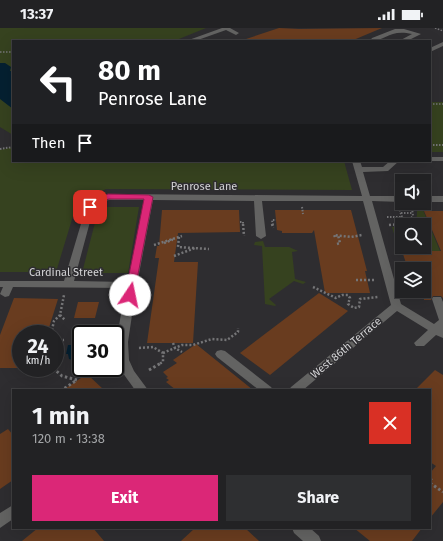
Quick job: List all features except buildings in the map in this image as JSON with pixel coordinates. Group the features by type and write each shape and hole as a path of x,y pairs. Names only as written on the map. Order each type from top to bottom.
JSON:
{"street":[{"path":"192,40 226,28 236,33"},
{"path":"374,40 398,29 403,29 418,34 404,40"},
{"path":"431,50 443,44"},
{"path":"431,159 443,159"},
{"path":"394,162 385,169 357,166 396,306 440,328 420,343"},
{"path":"141,389 130,374 123,360 123,342 132,285 149,197"},
{"name":"Penrose Lane","path":"68,284 92,204 101,198 395,199"},
{"path":"258,198 261,236"},
{"path":"431,200 443,200"},
{"path":"4,284 5,294"},
{"name":"Cardinal Street","path":"4,284 132,285"},
{"path":"437,300 443,318"},
{"name":"West 86th Terrace","path":"296,389 396,306"},
{"path":"221,354 266,389"},
{"path":"0,521 12,512"},
{"path":"300,529 314,541"}],"path":[{"path":"434,28 443,31"},
{"path":"0,52 12,52"},
{"path":"431,104 443,104"},
{"path":"431,145 443,145"},
{"path":"0,149 12,147"},
{"path":"302,208 303,214"},
{"path":"387,217 402,217 400,210"},
{"path":"410,218 413,213 412,210"},
{"path":"401,213 413,213"},
{"path":"273,231 272,220 276,220"},
{"path":"240,222 243,222 244,236"},
{"path":"389,225 395,224"},
{"path":"335,237 334,235 354,238 362,235"},
{"path":"337,244 340,243 338,235"},
{"path":"154,245 163,242 170,242 172,240 171,238 180,237 178,247 208,249"},
{"path":"174,256 182,254 188,249 195,248"},
{"path":"356,280 374,280"},
{"path":"313,286 336,298 345,294 350,298 348,304 354,308 359,307 359,300 362,297 378,297"},
{"path":"53,325 60,315 64,295"},
{"path":"60,315 65,320"},
{"path":"163,353 182,345 193,345 212,339 227,340 238,332 238,328"},
{"path":"173,343 175,348 182,352"},
{"path":"139,348 153,347 163,353"},
{"path":"149,370 163,362 163,353"},
{"path":"64,377 77,380 64,389"},
{"path":"431,480 443,492"}],"green space":[{"path":"0,28 206,28 176,40 12,40 12,134 0,127"},
{"path":"431,102 443,102 443,152 431,152"},
{"path":"12,147 12,162 344,162 352,190 106,189 77,203 56,272 0,272 0,150"},
{"path":"99,207 139,207 128,273 82,273"},
{"path":"417,210 423,210 426,218 415,218 417,216"},
{"path":"392,227 395,227 395,237"},
{"path":"431,229 440,251 431,251"},
{"path":"263,241 265,247 289,247 298,251 292,252 295,279 306,282 303,284 294,281 269,299 276,305 275,306 265,304 262,246 254,245 255,242"}],"water":[{"path":"0,63 5,63 11,67 10,71 12,71 12,108 0,99"},
{"path":"72,340 72,360 69,359 68,354 66,354 68,345 71,345"}],"route":[{"path":"90,207 96,200 101,198 149,197 130,295"}]}
